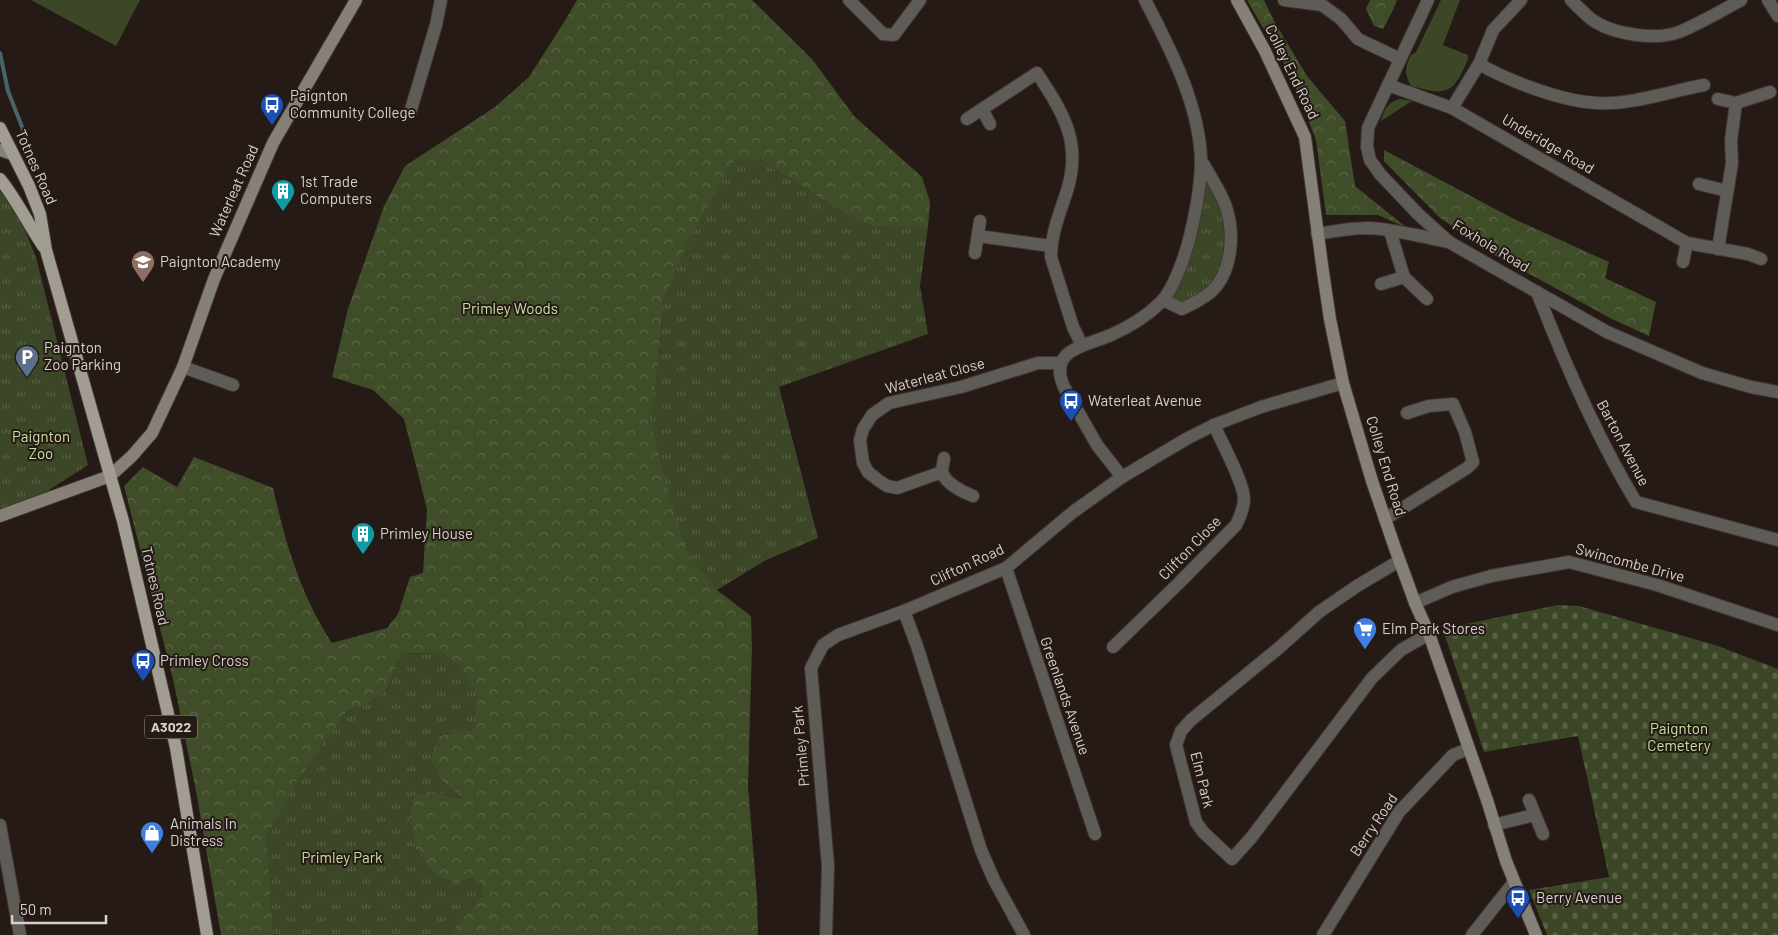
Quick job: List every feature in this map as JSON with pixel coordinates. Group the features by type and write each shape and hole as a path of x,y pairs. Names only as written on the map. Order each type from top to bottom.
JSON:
{"main road":[{"name":"Totnes Road","path":"0,128 6,152 29,186 40,214 46,250 127,540 176,748 207,935"},
{"name":"Totnes Road","path":"0,179 11,192 32,230 46,250"}],"street":[{"name":"Waterleat Road","path":"110,476 132,456 152,433 183,367 214,279 273,143 356,0"},
{"path":"410,113 436,25 441,0"},
{"path":"849,0 883,34 894,35 920,0"},
{"path":"1122,477 1097,445 1064,387 1060,375 1061,363 1066,356 1082,345 1111,335 1138,321 1163,300 1179,271 1188,246 1198,204 1201,160 1195,116 1174,55 1146,0"},
{"name":"Colley End Road","path":"1237,0 1265,51 1305,137 1330,319 1344,383 1399,561 1429,634 1514,882 1536,935"},
{"path":"1284,0 1322,6 1341,18 1358,39 1400,59"},
{"name":"Foxhole Road","path":"1428,0 1368,128 1367,147 1370,160 1380,174 1418,214 1449,242 1607,332 1702,373 1750,387 1778,392"},
{"path":"1452,108 1479,64 1493,30 1521,0"},
{"path":"1571,0 1592,20 1617,31 1650,36 1677,32 1707,19 1741,0"},
{"path":"1768,0 1778,16"},
{"path":"1479,64 1499,75 1536,88 1575,100 1599,103 1633,99 1704,85"},
{"path":"968,119 1037,73 1060,110 1072,143 1074,165 1072,177 1055,228 1051,246 1051,257 1073,327 1082,345"},
{"name":"Underidge Road","path":"1388,85 1452,108 1687,243 1748,254 1761,259"},
{"path":"1718,98 1736,103 1770,92"},
{"path":"1718,249 1732,163 1732,140 1736,103"},
{"path":"982,109 990,124"},
{"path":"1163,300 1182,309 1200,299 1212,290 1222,277 1229,260 1231,241 1230,219 1224,203 1201,160"},
{"path":"1699,184 1727,191"},
{"path":"975,253 980,221"},
{"path":"1317,234 1368,228 1449,242"},
{"path":"1390,231 1404,277 1427,299"},
{"path":"978,236 1051,246"},
{"path":"1683,262 1687,243"},
{"path":"1381,284 1404,277"},
{"name":"Barton Avenue","path":"1537,292 1558,346 1583,401 1618,472 1636,502 1778,540"},
{"name":"Waterleat Close","path":"942,472 897,488 888,486 868,472 863,463 860,440 872,415 889,403 969,385 1038,363 1061,363"},
{"path":"183,367 233,385"},
{"name":"Clifton Road","path":"904,611 1006,568 1073,512 1122,477 1214,425 1261,407 1344,383"},
{"path":"1385,519 1467,468 1473,462 1453,404 1430,406 1407,413"},
{"name":"Clifton Close","path":"1113,647 1236,525 1244,498 1241,486 1214,425"},
{"path":"944,458 942,472 953,485 973,496"},
{"path":"0,516 110,476"},
{"name":"Elm Park","path":"1399,561 1319,612 1280,647 1191,720 1181,731 1176,745 1196,822 1203,832 1232,859 1252,838 1372,678 1401,650 1429,634"},
{"name":"Swincombe Drive","path":"1415,603 1452,587 1491,576 1569,562 1657,585 1778,626"},
{"name":"Greenlands Avenue","path":"1006,568 1095,837"},
{"path":"904,611 917,646 981,850 994,880 1024,935"},
{"name":"Primley Park","path":"826,935 828,866 810,668 823,645 838,635 904,611"},
{"name":"Berry Road","path":"1322,935 1399,812 1453,755 1468,749"},
{"path":"1529,800 1543,834"},
{"path":"1494,825 1534,815"},
{"path":"0,825 20,935"},
{"path":"1472,935 1514,882"}],"green space":[{"path":"31,0 140,0 116,46"},
{"name":"Primley Woods","path":"577,0 752,0 812,59 854,116 922,177 930,202 928,227 875,227 846,215 761,160 664,299 659,356 717,590 751,616 752,648 748,786 757,897 758,935 452,935 453,930 482,896 472,878 456,883 436,876 416,851 409,818 413,796 429,791 462,798 440,779 430,760 437,737 459,730 444,654 401,653 387,690 362,707 346,712 326,741 271,895 273,935 221,935 196,791 173,679 124,486 143,467 177,487 194,457 273,488 295,568 311,607 332,643 387,628 398,614 410,577 423,573 427,509 404,419 373,390 332,377 348,309 384,206 405,166 495,107 529,77"},
{"path":"1247,0 1264,0 1274,21 1307,76 1345,121 1355,186 1407,228 1378,215 1326,215 1316,140 1291,76"},
{"path":"1370,0 1397,0 1383,29 1374,26 1366,9"},
{"path":"1441,0 1460,0 1443,45 1468,55 1468,59 1457,82 1447,90 1433,91 1411,86 1406,70 1411,55 1416,52"},
{"path":"1400,99 1412,101 1381,121 1387,107 1392,102"},
{"path":"1384,150 1516,220 1609,262 1605,278 1656,302 1649,336 1612,319 1489,252 1439,217 1384,161"},
{"path":"761,160 846,215 875,227 928,227 920,286 928,334 779,387 818,538 766,560 717,590 687,553 650,421 659,356 664,299 689,239 734,161"},
{"path":"1201,160 1230,219 1222,277 1182,309 1163,300 1179,271"},
{"name":"Paignton Zoo","path":"0,191 16,211 36,257 88,465 27,507 0,516"},
{"name":"Paignton Cemetery","path":"1558,605 1579,606 1715,645 1778,669 1778,935 1547,935 1529,890 1609,877 1578,736 1484,752 1443,630"},
{"name":"Primley Park","path":"401,653 444,654 460,665 478,696 474,731 459,730 437,737 430,760 440,779 463,798 429,791 413,796 409,818 416,851 436,876 456,883 472,878 482,883 483,896 453,930 452,935 273,935 266,837 296,782 346,712 362,707 387,690"}],"waterway":[{"path":"0,53 8,91 26,137"}],"place":[{"name":"Paignton Community College","path":"272,126"},
{"name":"1st Trade Computers","path":"283,212"},
{"name":"Paignton Academy","path":"143,283"},
{"name":"Paignton Zoo Parking","path":"27,378"},
{"name":"Waterleat Avenue","path":"1071,422"},
{"name":"Primley House","path":"363,555"},
{"name":"Elm Park Stores","path":"1365,650"},
{"name":"Primley Cross","path":"143,682"},
{"name":"Animals In Distress","path":"152,854"},
{"name":"Berry Avenue","path":"1518,919"}]}
